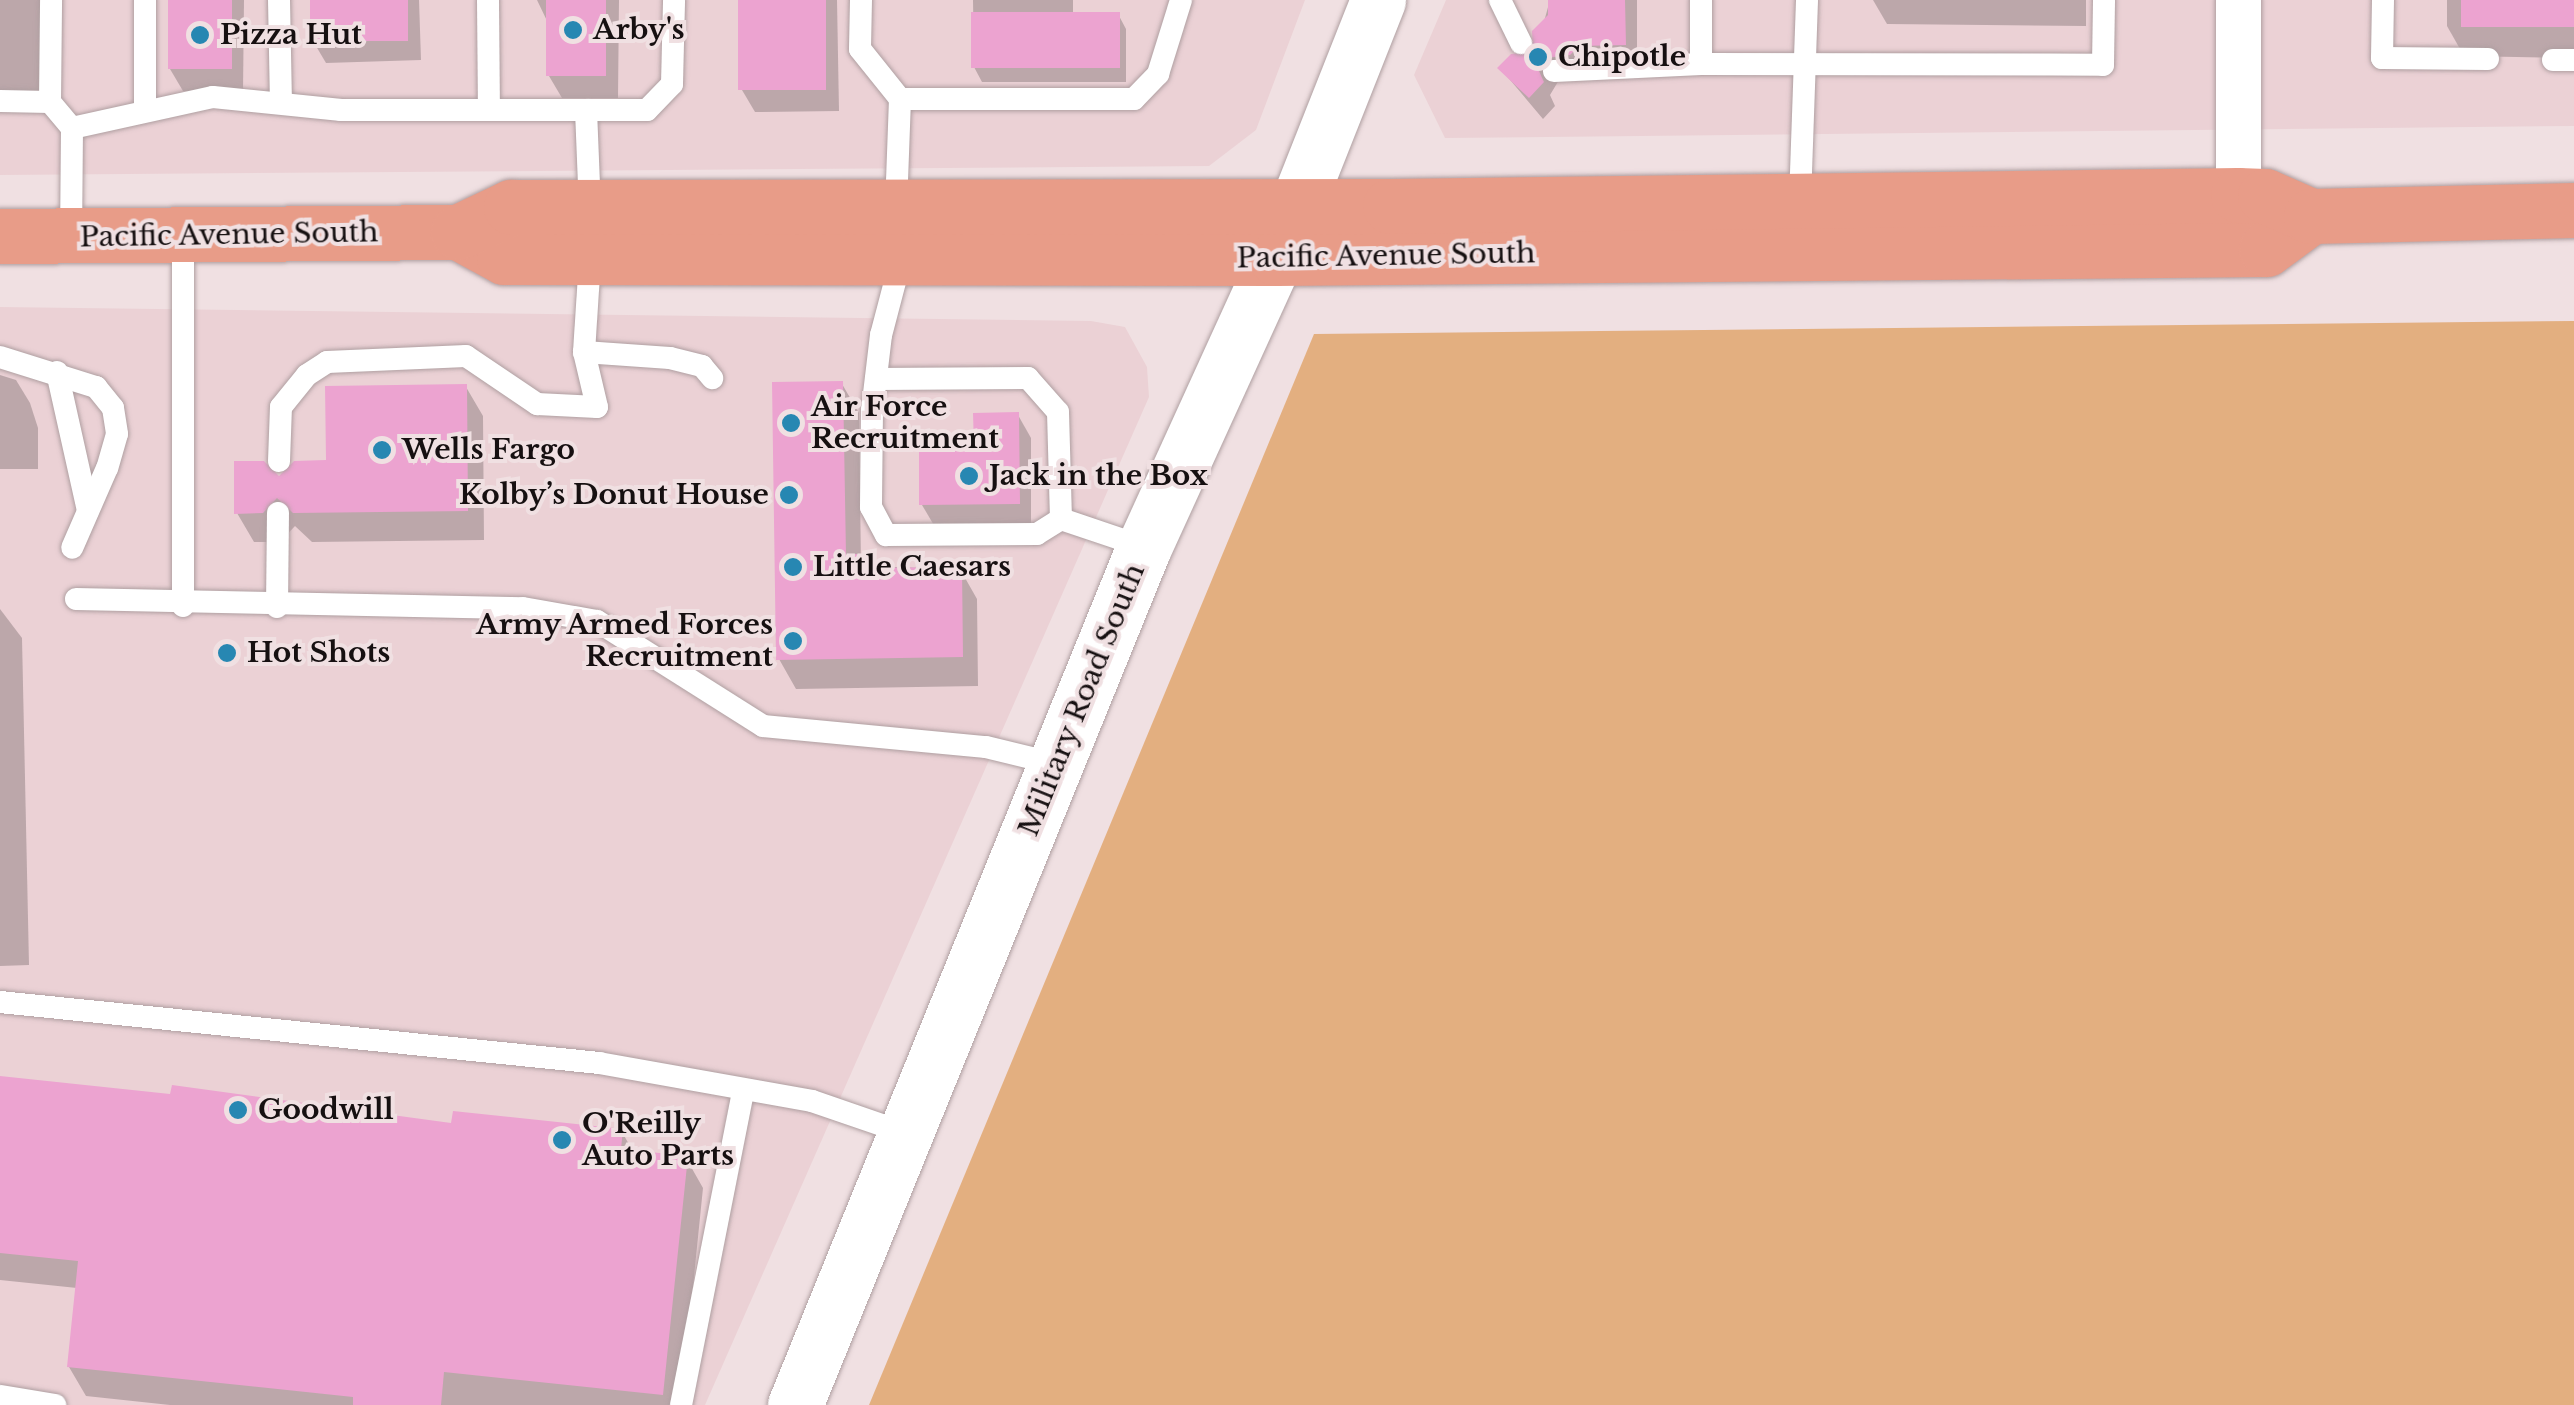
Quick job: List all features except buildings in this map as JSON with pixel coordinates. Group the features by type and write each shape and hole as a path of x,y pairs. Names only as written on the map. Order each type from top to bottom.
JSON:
{"main road":[{"name":"Military Road South","path":"795,1405 1144,547 1276,258 1378,0"},
{"name":"Pacific Avenue South","path":"0,236 458,232 504,257 590,234 899,233 1297,206 1800,203 2238,194 2266,196 2311,216 2574,210"},
{"name":"Pacific Avenue South","path":"899,233 1276,258 2266,249 2311,216"}],"street":[{"path":"2238,0 2238,194"}],"lane":[{"path":"51,0 50,102 72,128 70,236"},
{"path":"144,0 144,110"},
{"path":"278,0 280,102"},
{"path":"488,0 488,110"},
{"path":"72,128 214,96 340,110 647,110 664,98 672,84 674,0"},
{"path":"861,0 860,49 900,99 899,233 876,379 870,507 886,535 1037,534 1062,519 1144,547"},
{"path":"900,99 1134,99 1158,74 1181,0"},
{"path":"1500,0 1520,44"},
{"path":"1701,0 1701,64"},
{"path":"1800,203 1807,0"},
{"path":"1554,72 1640,72 1701,64 2103,64 2104,0"},
{"path":"2383,0 2382,58 2488,59"},
{"path":"0,102 50,102"},
{"path":"278,461 281,407 307,375 327,362 466,356 530,400 597,407 584,352 590,234 586,110"},
{"path":"182,236 182,606"},
{"path":"584,352 670,358 702,366 712,378"},
{"path":"0,357 57,372 96,388 113,408 117,434 72,548"},
{"path":"57,372 88,511"},
{"path":"876,379 1028,378 1058,412 1062,519"},
{"path":"277,607 278,513"},
{"path":"76,600 182,606 523,608 597,622 763,726 986,748 1056,764"},
{"path":"0,1002 598,1062 812,1101 905,1133"},
{"path":"681,1405 743,1090"},
{"path":"0,1396 55,1405"}],"shaded area":[{"path":"0,0 1305,0 1256,130 1209,166 0,175"},
{"path":"1446,0 2574,0 2574,126 1445,138 1414,75"},
{"path":"0,307 1091,321 1125,327 1147,367 1149,397 705,1405 0,1405"},
{"path":"2574,321 2574,1405 869,1405 1314,334"}],"place":[{"name":"Arby's","path":"573,30"},
{"name":"Pizza Hut","path":"200,35"},
{"name":"Chipotle","path":"1538,57"},
{"name":"Air Force Recruitment","path":"791,423"},
{"name":"Wells Fargo","path":"382,450"},
{"name":"Jack in the Box","path":"969,476"},
{"name":"Kolby’s Donut House","path":"789,495"},
{"name":"Little Caesars","path":"793,567"},
{"name":"Army Armed Forces Recruitment","path":"793,641"},
{"name":"Hot Shots","path":"227,653"},
{"name":"Goodwill","path":"238,1110"},
{"name":"O'Reilly Auto Parts","path":"562,1140"}]}
